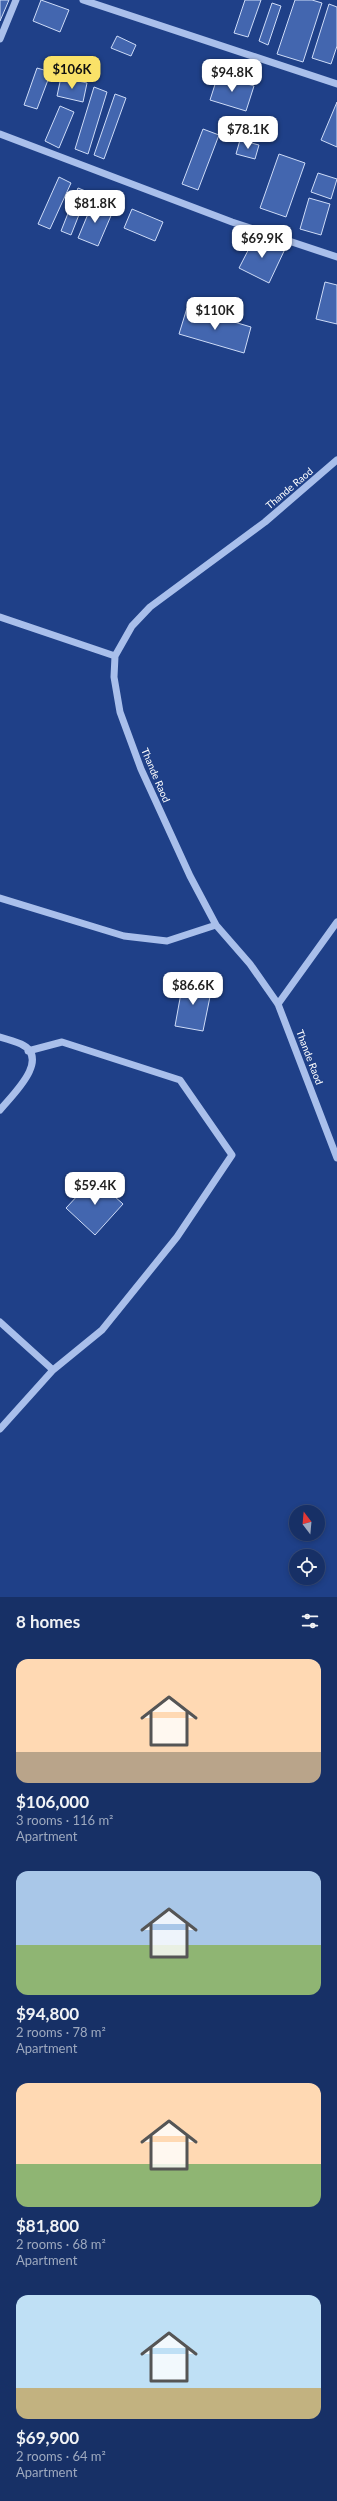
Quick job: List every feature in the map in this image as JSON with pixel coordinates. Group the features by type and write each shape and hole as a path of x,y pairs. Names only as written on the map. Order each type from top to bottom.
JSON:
{"street":[{"path":"0,38 16,0"},
{"path":"83,0 337,84"},
{"path":"0,134 232,222 337,257"},
{"name":"Thande Raod","path":"337,460 265,522 150,607 132,626 115,656 114,677 120,712 141,769 190,876 216,924 250,964 278,1004 337,1158"},
{"path":"0,617 115,656"},
{"path":"0,898 124,936 168,941 216,924"},
{"path":"278,1004 337,922"},
{"path":"0,1037 22,1044 28,1051 32,1062 31,1070 0,1110"},
{"path":"0,1429 53,1370 102,1330 177,1237 232,1155 180,1080 62,1042 28,1051"},
{"path":"0,1322 53,1370"}],"building":[{"path":"0,0 9,0 0,21"},
{"path":"41,0 69,10 60,32 33,21"},
{"path":"245,0 261,0 248,37 234,33"},
{"path":"295,0 312,0 322,3 303,62 277,54"},
{"path":"272,3 281,6 268,45 259,41"},
{"path":"329,4 337,7 337,46 331,64 312,58"},
{"path":"117,36 136,45 131,56 111,48"},
{"path":"37,68 51,72 37,109 24,105"},
{"path":"218,75 254,86 246,111 210,100"},
{"path":"61,77 87,83 83,102 57,96"},
{"path":"94,87 107,92 88,154 75,149"},
{"path":"115,94 126,98 104,159 94,155"},
{"path":"337,102 337,147 321,140"},
{"path":"60,106 74,112 59,148 45,141"},
{"path":"203,129 219,135 198,190 182,184"},
{"path":"240,140 259,145 255,159 236,154"},
{"path":"279,154 305,163 286,217 260,208"},
{"path":"318,173 337,179 331,199 311,192"},
{"path":"59,177 71,183 50,229 38,224"},
{"path":"78,188 88,192 71,235 61,231"},
{"path":"309,198 330,204 321,235 300,229"},
{"path":"93,202 113,211 98,246 78,238"},
{"path":"132,209 163,222 155,241 124,228"},
{"path":"256,235 285,249 269,283 239,268"},
{"path":"325,282 337,285 337,324 316,319"},
{"path":"187,308 251,327 244,353 179,334"},
{"path":"183,982 212,987 203,1031 175,1026"},
{"path":"94,1178 123,1204 95,1235 66,1208"}]}
